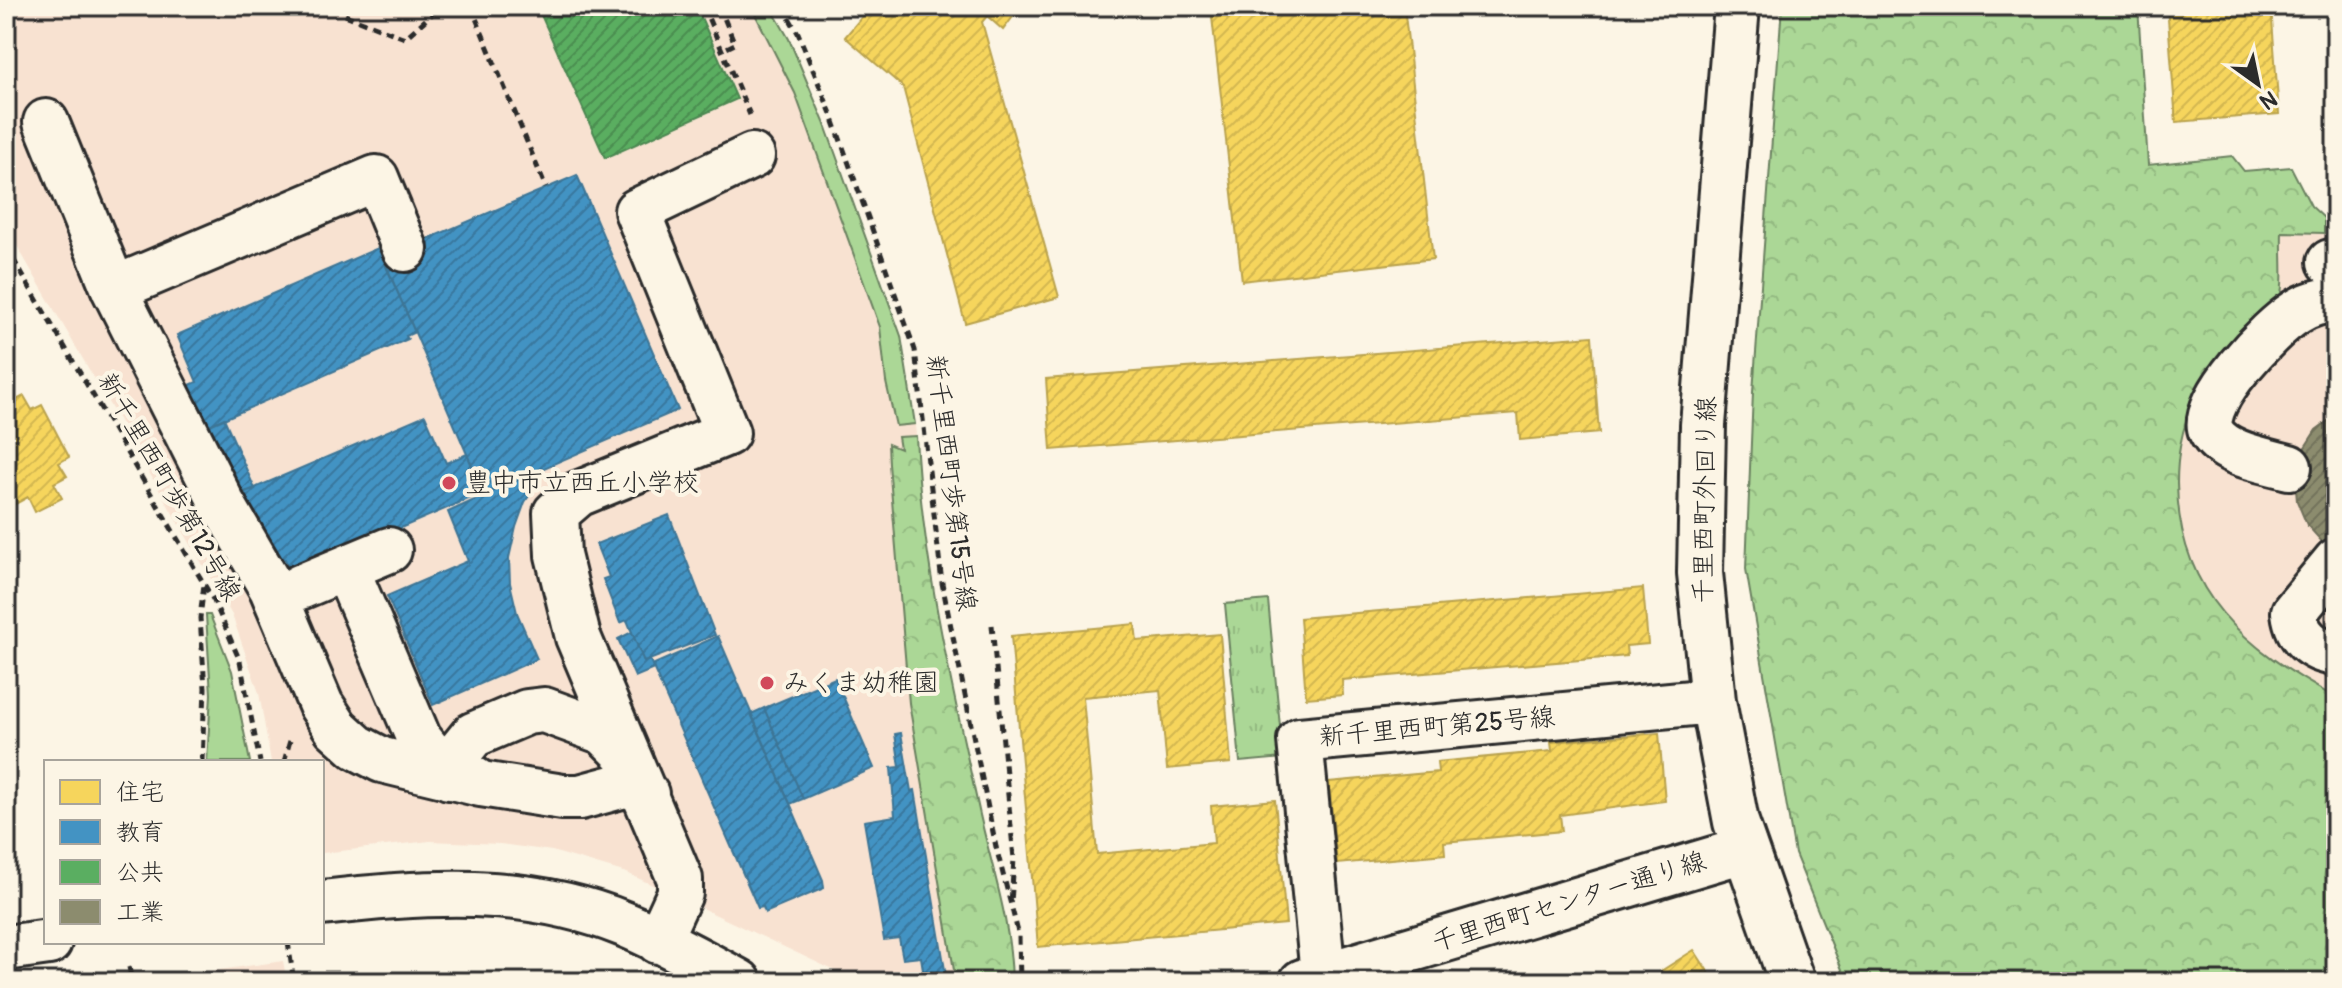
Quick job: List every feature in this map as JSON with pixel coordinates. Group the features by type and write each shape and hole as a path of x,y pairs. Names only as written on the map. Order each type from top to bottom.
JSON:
{"street":[{"name":"千里西町外回り線","path":"1737,6 1700,483 1700,573 1713,701 1744,850 1792,982"},
{"path":"46,122 114,289 222,503 272,589 311,683 336,728 357,747 382,760 465,780 563,797 580,797 628,784 638,778"},
{"path":"658,941 680,893 680,879 598,688 570,611 558,555 556,513 578,494 727,433 637,211 752,156"},
{"path":"114,289 376,178 405,249"},
{"path":"2289,467 2222,443 2211,431 2211,415 2230,379 2277,326 2334,275"},
{"path":"300,587 389,550"},
{"path":"2336,561 2294,612 2301,636 2323,651 2336,653"},
{"path":"346,568 419,739 465,780"},
{"name":"新千里西町第25号線","path":"1313,978 1300,740 1713,701"},
{"path":"465,780 456,756 473,735 527,712 544,710 595,728 618,742 638,778"},
{"name":"千里西町センター通り線","path":"1313,978 1744,850"},
{"path":"324,903 428,891 518,896 598,915 739,982"},
{"path":"6,948 44,943"}],"path":[{"path":"345,15 405,38 441,6"},
{"path":"471,6 546,188"},
{"path":"703,6 766,151 752,156"},
{"path":"719,6 735,44 722,50"},
{"name":"新千里西町歩第15号線","path":"782,6 798,33 843,145 915,350 942,583 1019,936 1020,982"},
{"name":"新千里西町歩第12号線","path":"6,247 204,584 240,661 260,760"},
{"path":"202,760 205,688 200,618 204,584"},
{"path":"992,625 1014,859 1011,908"},
{"path":"288,944 294,982"},
{"path":"129,967 132,982"}],"shaded area":[{"name":"豊中市立西丘小学校","path":"6,6 751,6 795,93 880,327 886,382 896,425 915,424 916,436 898,437 900,450 888,445 890,484 909,703 956,982 866,982 848,977 627,873 552,851 500,844 430,841 324,853 324,760 271,760 259,693 232,615 6,227"},
{"path":"2336,218 2336,768 2034,671 2119,220"},
{"path":"283,961 287,982 135,982"}],"green space":[{"path":"751,6 770,6 789,39 824,122 901,336 915,424 896,426 886,382 880,327 795,93"},
{"path":"1782,6 2138,6 2148,165 2232,156 2244,171 2291,167 2311,206 2324,218 2324,233 2282,232 2279,305 2266,325 2194,406 2183,433 2177,483 2180,522 2189,556 2204,587 2223,613 2273,659 2336,698 2336,932 2331,982 1847,982 1795,854 1746,569 1753,392"},
{"path":"916,436 925,532 940,627 1005,918 1012,982 956,982 909,703 889,464 888,444 900,449 898,437"},
{"path":"1268,600 1283,758 1240,762 1225,604"},
{"path":"206,615 210,615 232,671 250,760 207,760 211,694"}],"building: 住宅":[{"path":"871,6 1021,6 1003,30 987,16 982,22 1059,297 965,323 903,87 845,37"},
{"path":"1300,6 1404,6 1433,259 1242,281 1212,17"},
{"path":"2167,6 2271,6 2279,114 2176,122"},
{"path":"1592,336 1599,433 1520,440 1518,413 1051,450 1046,379"},
{"path":"24,396 32,410 42,405 69,457 59,463 67,476 54,483 62,498 35,512 28,497 6,509 6,405"},
{"path":"1643,588 1648,644 1626,646 1627,656 1342,680 1343,695 1306,698 1300,618"},
{"path":"1135,624 1137,641 1220,634 1231,763 1167,769 1160,690 1083,697 1097,854 1214,843 1211,806 1275,800 1286,924 1038,947 1011,636"},
{"path":"1659,733 1665,801 1560,815 1562,831 1444,842 1445,854 1337,864 1329,782 1438,772 1437,762 1552,751 1551,742"},
{"path":"1694,950 1715,982 1665,982 1667,980 1661,971"}],"building: 教育":[{"path":"577,175 678,410 484,494 383,258"},
{"path":"378,248 415,332 406,336 408,339 203,428 185,387 197,382 177,335"},
{"path":"425,415 446,463 467,454 481,486 470,491 473,497 291,575 285,559 273,564 243,493"},
{"path":"224,418 255,489 232,495 203,428"},
{"path":"527,476 530,481 538,482 525,502 516,527 509,558 510,583 517,613 537,659 433,705 387,596 468,561 448,512"},
{"path":"669,515 715,635 644,662 627,620 620,623 603,579 609,577 596,544"},
{"path":"632,632 644,662 650,660 654,669 635,677 618,639"},
{"path":"718,636 823,880 824,888 765,913 763,907 758,908 652,665"},
{"path":"835,678 874,768 803,799 764,708"},
{"path":"764,708 803,799 790,804 751,714"},
{"path":"901,733 911,791 915,790 947,982 925,982 921,957 903,959 899,938 884,940 864,821 895,816 891,768 900,767 895,734"}],"building: 公共":[{"path":"537,6 696,6 737,99 605,158"}],"building: 工業":[{"path":"2336,415 2336,551 2324,544 2307,525 2297,501 2295,476 2302,452 2316,430"}],"place":[{"name":"豊中市立西丘小学校","path":"449,483"},
{"name":"みくま幼稚園","path":"767,683"}]}
